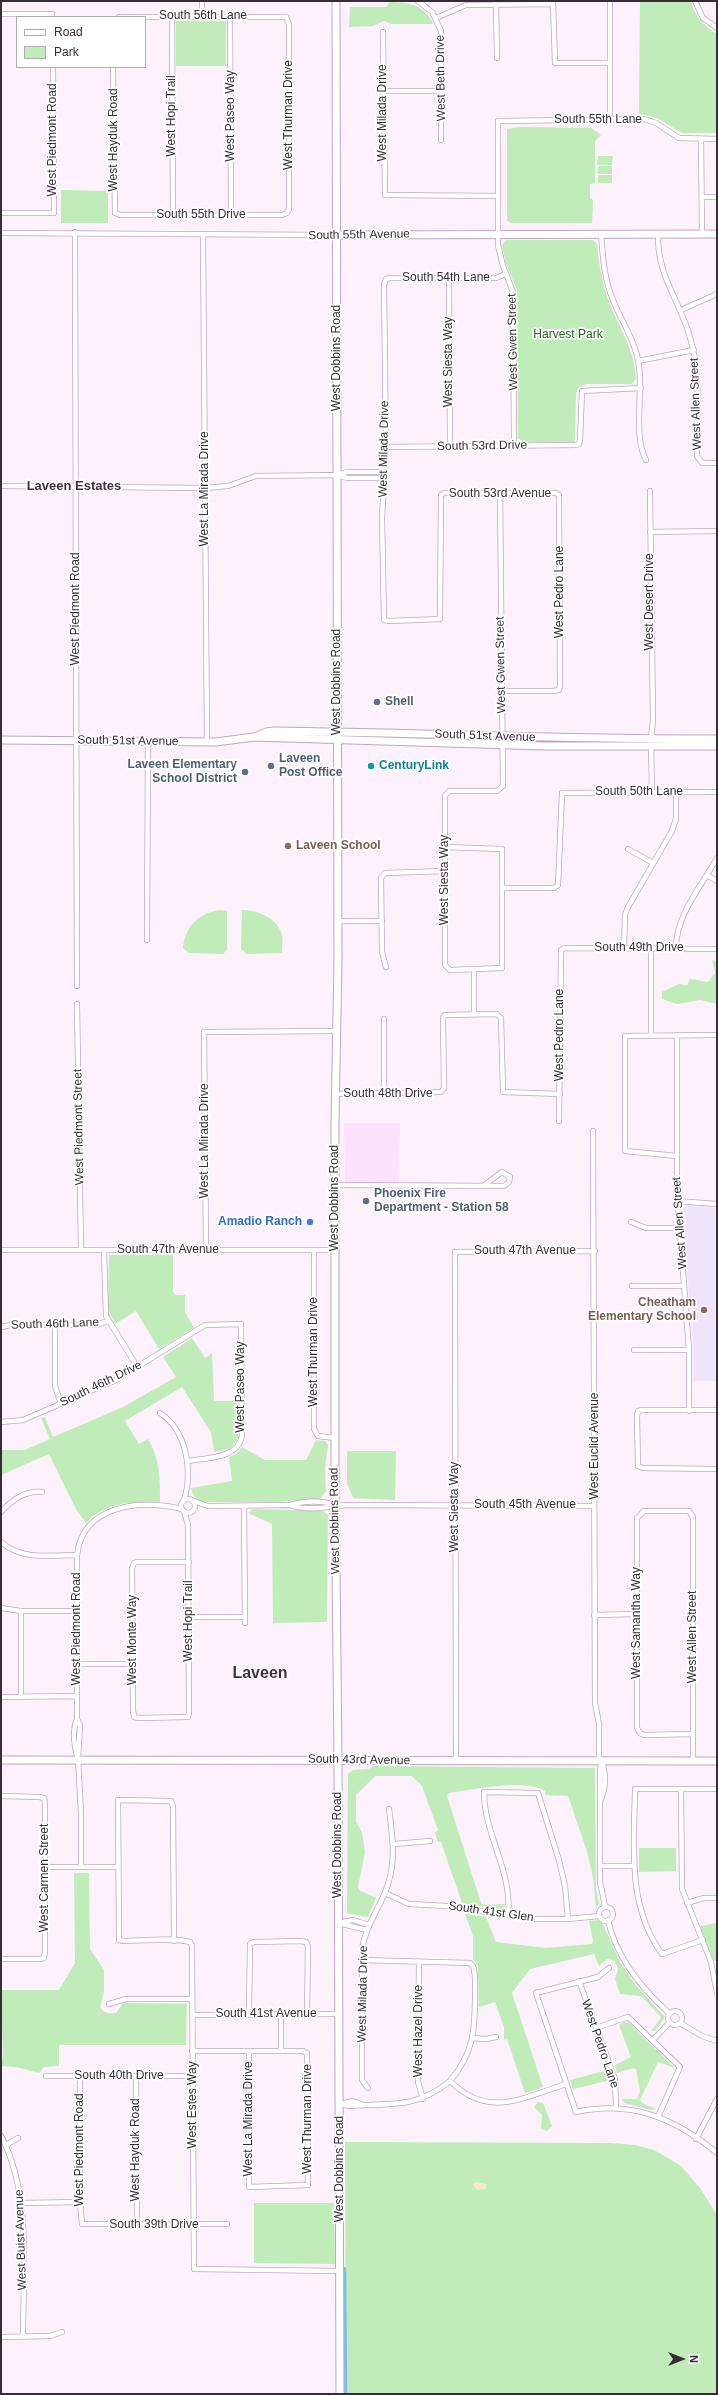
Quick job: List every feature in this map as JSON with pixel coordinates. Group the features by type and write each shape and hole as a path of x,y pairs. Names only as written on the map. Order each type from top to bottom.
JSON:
{"main road":[{"name":"West Dobbins Road","path":"336,1 338,921 335,1094 335,1505 340,2104 340,2394"},
{"name":"South 55th Avenue","path":"336,236 717,234"},
{"name":"South 51st Avenue","path":"1,740 207,742 254,737 266,732 337,735 413,741 651,742 717,739"},
{"name":"South 51st Avenue","path":"337,735 450,735 503,741"},
{"path":"413,741 420,737 444,737 450,735"},
{"name":"South 51st Avenue","path":"651,742 717,746"},
{"name":"South 43rd Avenue","path":"1,1760 717,1761"}],"street":[{"path":"202,1 202,16"},
{"path":"418,1 427,7 436,18 466,5 553,2 555,63 610,63"},
{"path":"610,1 610,119"},
{"path":"695,1 703,18 717,28"},
{"path":"496,4 497,58"},
{"path":"1,14 52,15"},
{"name":"South 56th Lane","path":"146,16 286,17"},
{"name":"West Hopi Trail","path":"172,16 173,215"},
{"name":"West Paseo Way","path":"230,16 231,215"},
{"name":"West Thurman Drive","path":"286,17 289,24 289,209 287,213"},
{"name":"West Beth Drive","path":"436,18 441,31 441,140"},
{"name":"West Milada Drive","path":"383,32 385,195 498,196"},
{"name":"West Piedmont Road","path":"1,213 54,213 53,68"},
{"name":"West Hayduk Road","path":"114,68 115,213"},
{"path":"383,91 441,91"},
{"name":"South 55th Lane","path":"498,121 644,119 656,123 679,138 701,140 717,139"},
{"name":"West Gwen Street","path":"498,121 499,252 505,274 513,292 514,446"},
{"path":"701,140 702,234"},
{"path":"702,197 717,197"},
{"name":"South 55th Drive","path":"115,213 120,215 231,215 287,213"},
{"name":"South 55th Avenue","path":"1,233 75,232 203,236 336,236"},
{"name":"West Piedmont Road","path":"75,232 77,986"},
{"path":"601,234 603,264 609,288 630,333 638,360 641,388 641,446 646,460"},
{"name":"West Allen Street","path":"658,234 658,253 661,268 681,310 694,350 697,372 698,461 702,463 717,463"},
{"name":"West La Mirada Drive","path":"203,236 207,742"},
{"name":"South 54th Lane","path":"386,279 496,278 505,274"},
{"name":"West Siesta Way","path":"449,278 450,447"},
{"name":"West Milada Drive","path":"386,279 384,620 440,619"},
{"path":"681,310 717,294"},
{"path":"638,360 694,350"},
{"name":"South 53rd Drive","path":"386,447 579,444 582,391 641,388"},
{"path":"1,486 205,488 228,486 256,476 337,475 347,472 384,472"},
{"path":"337,475 347,478 384,478"},
{"name":"West Desert Drive","path":"650,491 652,792"},
{"name":"South 53rd Avenue","path":"440,619 441,495 444,493 556,493 559,495"},
{"name":"West Gwen Street","path":"446,793 501,789 503,786 500,493"},
{"name":"West Pedro Lane","path":"501,691 559,690 559,495"},
{"path":"650,532 717,531"},
{"path":"147,940 148,741"},
{"name":"South 50th Lane","path":"503,888 554,888 558,885 560,795 562,792 717,792"},
{"path":"624,948 625,915 675,825 676,792"},
{"name":"West Siesta Way","path":"446,793 446,968 474,970"},
{"path":"445,847 502,849 502,968 474,970 474,1014 500,1016 503,1092 560,1094"},
{"path":"628,849 653,863"},
{"path":"676,948 680,923 717,858"},
{"path":"386,967 382,952 382,878 385,873 445,871"},
{"path":"707,876 717,881"},
{"path":"338,921 382,921"},
{"name":"South 49th Drive","path":"561,950 624,948 717,949"},
{"path":"651,948 651,1035"},
{"name":"West Pedro Lane","path":"560,1121 561,950"},
{"name":"West Piedmont Street","path":"77,1004 81,1250"},
{"name":"South 48th Drive","path":"335,1094 441,1092 444,1088 443,1018 445,1015 474,1014"},
{"path":"384,1019 384,1094"},
{"name":"West La Mirada Drive","path":"206,1250 204,1032 336,1031"},
{"name":"West Allen Street","path":"677,1035 677,1201 689,1350 689,1411"},
{"path":"677,1156 625,1151 625,1036 717,1035"},
{"name":"West Euclid Avenue","path":"593,1132 595,1251 595,1703 599,1724 601,1761 604,1769 604,1792 601,1799 600,1882 605,1906 612,1911 612,1917 608,1920 617,1946 628,1967 642,1987 669,2013 676,2010 680,2013 682,2017 680,2023"},
{"path":"335,1185 483,1186 504,1186 510,1182 510,1177 502,1172 483,1186"},
{"path":"677,1201 717,1204"},
{"path":"631,1222 646,1228 680,1228"},
{"name":"South 47th Avenue","path":"1,1250 335,1250"},
{"path":"104,1250 105,1310 108,1321 138,1368"},
{"name":"West Thurman Drive","path":"314,1250 314,1429 318,1436 335,1438"},
{"name":"South 47th Avenue","path":"455,1252 595,1251"},
{"name":"West Siesta Way","path":"455,1252 456,1761"},
{"path":"632,1286 684,1286"},
{"name":"South 46th Lane","path":"1,1327 11,1325 96,1325 108,1321"},
{"name":"West Paseo Way","path":"187,1461 227,1454 235,1449 239,1444 242,1435 241,1324"},
{"name":"South 46th Drive","path":"1,1422 23,1420 138,1368 206,1325 241,1324"},
{"path":"55,1325 55,1386 61,1404"},
{"path":"634,1350 689,1350"},
{"path":"717,1410 638,1411 638,1466 643,1468 717,1469"},
{"name":"West Hopi Trail","path":"134,1717 188,1717 188,1525 195,1506 188,1486 187,1461 174,1425 160,1413"},
{"name":"West Hopi Trail","path":"188,1486 183,1501 183,1510 188,1525"},
{"path":"1,1512 16,1498 27,1492 42,1492"},
{"path":"170,1506 183,1501 193,1501"},
{"name":"South 45th Avenue","path":"193,1501 208,1506"},
{"name":"South 45th Avenue","path":"192,1511 208,1506 290,1505 299,1508 326,1508 335,1505 594,1506"},
{"name":"West Piedmont Road","path":"81,1867 81,1813 78,1759 75,1748 74,1725 77,1719 77,1555 81,1539 95,1520 112,1509 124,1506 170,1506"},
{"path":"170,1506 192,1511"},
{"path":"244,1506 245,1623"},
{"name":"West Samantha Way","path":"692,1513 689,1511 639,1513 637,1518 637,1728 640,1733 644,1735 693,1734"},
{"name":"West Allen Street","path":"692,1513 693,1761"},
{"path":"1,1542 8,1548 26,1556 77,1555"},
{"name":"West Monte Way","path":"134,1717 134,1563 188,1562"},
{"path":"1,1608 21,1611 77,1611"},
{"path":"21,1611 21,1696"},
{"path":"594,1615 637,1614"},
{"path":"189,1617 244,1617"},
{"path":"77,1664 133,1664"},
{"path":"1,1697 77,1696"},
{"path":"703,1940 662,1954 644,1923 638,1901 634,1866 635,1789 717,1789"},
{"path":"681,1789 682,1889 703,1940 717,1993"},
{"path":"508,1915 510,1899 506,1880 489,1829 484,1808 484,1792 538,1793 559,1860 565,1886 568,1919"},
{"name":"West Carmen Street","path":"1,1796 44,1798 45,1867 44,1958 1,1959"},
{"path":"118,1800 171,1801 173,1806 174,1941 119,1940 117,1867 118,1800"},
{"name":"West Milada Drive","path":"368,2088 362,2080 361,1960 368,1928 385,1894 393,1865 394,1844 389,1809"},
{"path":"394,1844 430,1841"},
{"path":"600,1866 634,1866"},
{"path":"45,1867 117,1867"},
{"name":"South 41st Glen","path":"385,1894 409,1904 447,1906 534,1919 568,1919 599,1916"},
{"path":"687,1903 704,1898 717,1898"},
{"path":"605,1906 600,1910 599,1916 603,1920 608,1920"},
{"path":"338,1923 353,1920 368,1928"},
{"name":"West Estes Way","path":"174,1941 190,1942 192,1999 194,2269 339,2271"},
{"path":"249,2015 250,1944 254,1942 306,1942 308,1946 307,2014"},
{"path":"340,2104 347,2107 395,2104 423,2099 450,2081 463,2064 475,2027 473,1966 470,1963 361,1960"},
{"name":"West Hazel Drive","path":"419,1962 418,2082 423,2099"},
{"path":"609,1968 598,1977 536,1993 576,2112 616,2108 641,2111 675,2124 717,2153"},
{"name":"West Pedro Lane","path":"579,1981 615,2080 616,2108"},
{"path":"109,2004 126,2000 192,1999"},
{"path":"669,2013 667,2017 673,2025 680,2023 717,2041"},
{"name":"South 41st Avenue","path":"192,2015 339,2014"},
{"path":"192,2051 281,2051 281,2015"},
{"path":"596,2028 628,2017 680,2067 658,2117"},
{"path":"653,2040 670,2023"},
{"path":"472,2038 486,2039 496,2037"},
{"name":"West La Mirada Drive","path":"249,2051 249,2187 308,2186"},
{"name":"West Thurman Drive","path":"281,2051 307,2053 308,2186"},
{"name":"South 40th Drive","path":"46,2076 192,2076"},
{"name":"West Piedmont Road","path":"80,2076 80,2202 82,2224"},
{"name":"West Hayduk Road","path":"136,2076 136,2225"},
{"path":"450,2081 467,2096 496,2104 517,2100 566,2084"},
{"path":"696,2139 717,2099"},
{"name":"West Buist Avenue","path":"1,2136 14,2165 21,2203 23,2336"},
{"path":"6,2145 18,2138"},
{"path":"21,2203 80,2202"},
{"name":"South 39th Drive","path":"82,2224 227,2224"},
{"path":"1,2337 50,2336 62,2332"}],"shaded area":[{"path":"344,1123 400,1123 399,1183 345,1183"},
{"name":"Cheatham Elementary School","path":"687,1205 717,1208 717,1381 693,1381 693,1343 682,1208"}],"green space":[{"path":"640,1 691,1 694,11 700,20 717,34 717,133 682,133 657,118 639,114"},
{"path":"390,2 416,6 426,13 433,24 391,24 384,21 373,26 349,27 350,7 386,7"},
{"path":"176,21 226,21 226,66 176,66"},
{"path":"521,127 591,128 601,135 595,141 595,183 590,184 590,198 593,200 592,223 511,223 507,221 507,129"},
{"path":"598,156 613,156 612,165 597,165"},
{"path":"598,166 612,166 612,174 598,174"},
{"path":"598,175 612,175 612,183 598,183"},
{"path":"61,190 108,191 108,223 61,223"},
{"name":"Harvest Park","path":"507,240 593,240 597,244 604,288 626,339 635,368 636,379 632,384 586,384 579,387 576,393 575,442 523,442 518,438 517,290 506,264 502,245"},
{"path":"220,910 227,911 227,950 223,954 189,953 183,948 184,940 194,922 205,914"},
{"path":"242,910 260,913 276,924 282,935 282,953 247,954 241,949"},
{"path":"712,960 717,961 717,1004 700,1000 677,1004 662,999 662,992 679,984 687,985 690,979 708,982 715,973"},
{"path":"109,1255 173,1255 173,1292 176,1295 185,1295 185,1312 194,1328 159,1349 136,1311 115,1324 108,1309"},
{"path":"192,1338 205,1358 212,1353 214,1401 237,1401 238,1438 231,1448 214,1452 211,1432 182,1387 125,1421 139,1444 148,1439 152,1446 157,1461 160,1485 160,1502 120,1504 102,1510 86,1523 76,1509 49,1454 1,1475 1,1450 25,1450 50,1439 41,1418 45,1417 53,1437 123,1407 176,1377 163,1357"},
{"path":"316,1440 325,1441 328,1445 325,1468 326,1491 320,1499 276,1502 203,1502 196,1498 192,1492 191,1488 232,1481 229,1457 236,1454 242,1447 265,1460 306,1460"},
{"path":"347,1451 396,1451 395,1500 353,1498 347,1483"},
{"path":"253,1509 323,1511 328,1515 327,1622 273,1623 272,1524 248,1513"},
{"path":"374,1766 595,1768 596,1889 599,1903 596,1909 593,1877 587,1851 568,1796 545,1795 545,1791 536,1787 512,1785 449,1793 447,1796 481,1903 484,1905 505,1904 503,1910 462,1903 441,1842 438,1842 435,1833 438,1830 422,1786 412,1776 375,1776 356,1795 356,1822 362,1832 365,1852 358,1887 359,1890 376,1898 368,1917 347,1913 348,1774 353,1770 368,1769"},
{"path":"639,1848 676,1848 676,1871 639,1872"},
{"path":"74,1873 89,1873 90,1949 104,1970 104,1992 100,2007 101,2009 106,2013 116,2013 123,2003 187,2004 186,2045 59,2045 59,2066 44,2067 39,2073 16,2067 1,2066 3,2056 1,1990 59,1990 75,1963"},
{"path":"465,1914 486,1917 496,1942 546,1948 592,1944 593,1941 589,1921 597,1920 602,1922 620,1962 635,1984 665,2017 655,2031 651,2031 661,2018 660,2016 641,1996 620,1994 615,1979 618,1969 615,1961 607,1959 599,1966 594,1954 530,1969 512,1993 543,2087 525,2093 507,2039 504,2040 504,2027 495,2002 479,2007 478,1966 473,1960 473,1936"},
{"path":"717,1923 717,1961 714,1961 700,1926"},
{"path":"624,2022 629,2023 675,2068 658,2062 640,2100 642,2103 656,2109 652,2110 624,2103 622,2099 637,2099 640,2091 636,2069 633,2068 617,2073 615,2065 631,2057 619,2025"},
{"path":"608,2070 611,2080 573,2089 570,2080"},
{"path":"538,2102 543,2103 552,2126 547,2131 541,2129 542,2115 534,2107"},
{"path":"345,2142 611,2143 635,2145 654,2150 680,2165 700,2188 717,2215 717,2394 346,2394"},
{"path":"254,2203 334,2203 335,2264 254,2263"}],"sand":[{"path":"476,2182 486,2184 486,2189 477,2190 472,2184"}],"waterway":[{"path":"344,2269 345,2394"}],"place":[{"name":"Shell","path":"377,702"},
{"name":"Laveen Post Office","path":"271,766"},
{"name":"CenturyLink","path":"371,766"},
{"name":"Laveen Elementary School District","path":"245,772"},
{"name":"Laveen School","path":"288,846"},
{"name":"Phoenix Fire Department - Station 58","path":"366,1201"},
{"name":"Amadio Ranch","path":"310,1222"},
{"name":"Cheatham Elementary School","path":"704,1310"}],"district":[{"name":"Laveen Estates","path":"74,486"},
{"name":"Laveen","path":"260,1674"}]}
